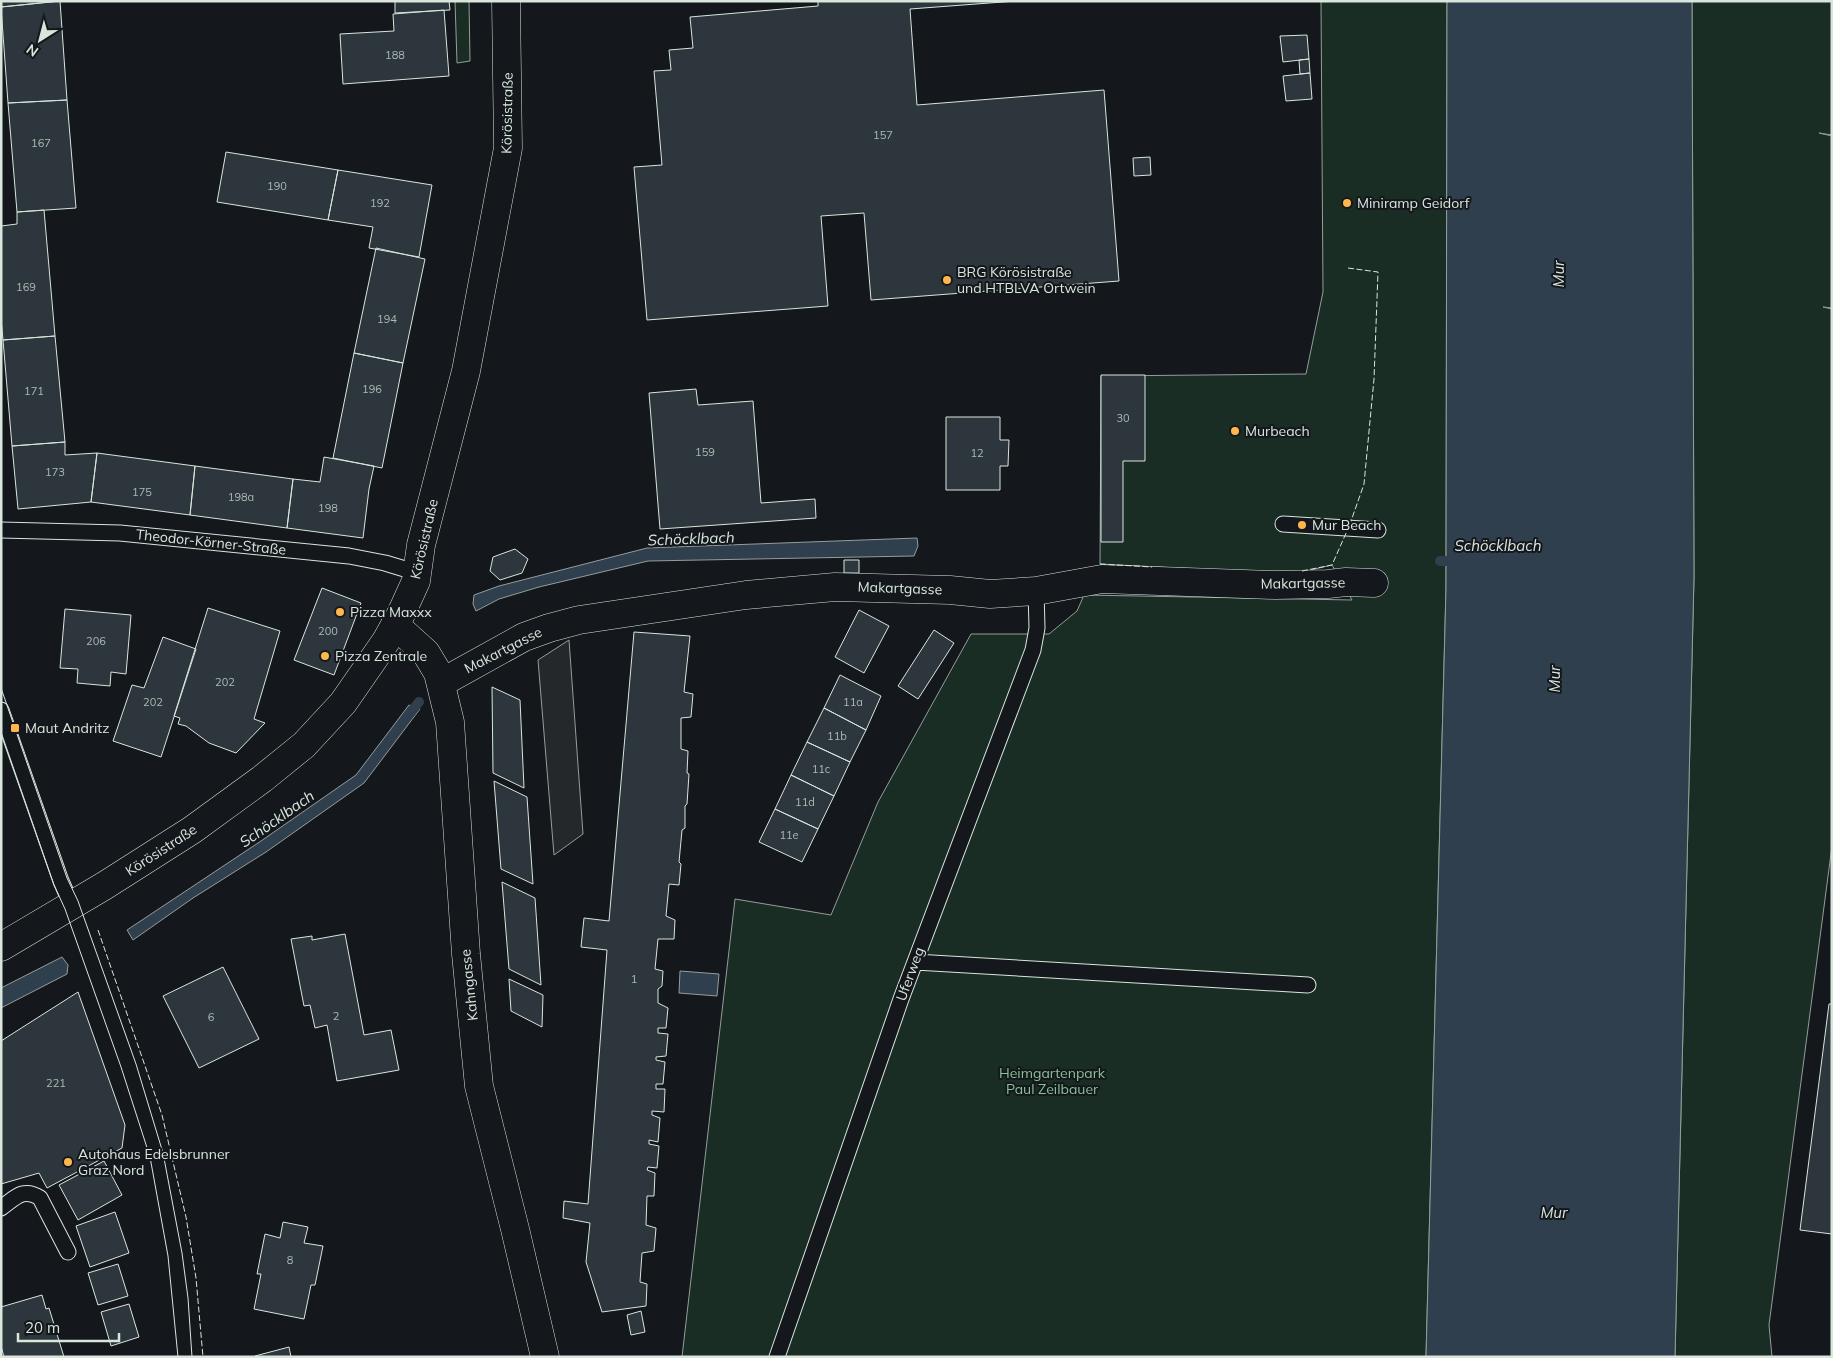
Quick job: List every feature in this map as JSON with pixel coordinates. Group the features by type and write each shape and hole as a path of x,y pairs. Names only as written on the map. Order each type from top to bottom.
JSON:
{"street":[{"name":"Körösistraße","path":"1,947 72,906 223,809 304,745 343,703 396,625 418,573 421,545 466,371 508,148 506,1"},
{"name":"Makartgasse","path":"435,669 549,628 579,620 746,595 835,586 950,590 990,594 1036,592 1102,579 1275,585 1346,582 1374,583"},
{"path":"396,625 435,669"},
{"name":"Kahngasse","path":"435,669 450,722 466,954 479,1086 516,1229 545,1357"}],"lane":[{"path":"1283,524 1378,530"},
{"name":"Theodor-Körner-Straße","path":"1,530 120,533 349,556 385,563 418,573"},
{"name":"Uferweg","path":"777,1357 915,962 1033,650 1037,628 1036,592"},
{"path":"1,710 72,906"},
{"path":"915,962 1308,985"},
{"path":"1,1208 20,1194 32,1193 40,1198 68,1252"}],"green space":[{"path":"455,1 469,1 470,61 457,63"},
{"name":"Heimgartenpark Paul Zeilbauer","path":"1321,1 1447,1 1446,588 1426,1357 682,1357 735,899 831,915 878,802 971,634 1049,634 1077,611 1084,595 1352,600 1332,565 1302,572 1275,573 1100,564 1101,376 1306,374 1323,292"},
{"path":"1692,1 1832,1 1832,135 1819,133 1832,136 1832,308 1823,307 1832,309 1832,846 1769,1325 1772,1357 1675,1357 1694,577"}],"shaded area":[{"path":"569,640 583,834 554,855 538,660"}],"water":[{"name":"Mur","path":"1447,1 1692,1 1694,577 1675,1357 1426,1357 1446,588"},
{"name":"Schöcklbach","path":"917,538 918,546 914,556 648,561 539,587 499,599 476,611 473,604 474,595 499,586 647,548"},
{"name":"Schöcklbach","path":"409,705 420,709 364,783 266,852 193,898 133,940 127,930 356,775"},
{"path":"62,957 68,965 67,974 1,1008 1,988"},
{"path":"680,971 719,974 717,996 679,993"}],"building":[{"path":"1,1 60,1 1,7"},
{"path":"60,1 67,100 8,103 1,7"},
{"path":"395,1 449,1 450,10 395,13"},
{"path":"818,1 1016,1 910,9 917,105 1104,90 1119,281 871,300 864,213 821,216 828,306 647,320 634,167 662,165 654,71 671,70 669,50 693,48 690,17 818,6"},
{"path":"444,10 449,76 343,84 340,34 394,31 393,14"},
{"path":"1307,35 1309,59 1283,62 1280,36"},
{"path":"1309,59 1310,73 1300,74 1299,60"},
{"path":"1310,73 1312,99 1286,101 1283,76"},
{"path":"67,100 76,208 17,212 8,103"},
{"path":"226,152 338,170 328,220 217,202"},
{"path":"1150,157 1151,175 1134,176 1133,158"},
{"path":"338,170 432,185 419,257 369,248 373,227 328,220"},
{"path":"44,210 55,336 3,340 1,318 1,226 17,224 17,212"},
{"path":"376,248 425,259 403,363 354,353"},
{"path":"55,336 65,442 12,446 3,340"},
{"path":"354,353 403,363 382,468 333,458"},
{"path":"1101,375 1145,375 1145,461 1123,461 1123,542 1101,542"},
{"path":"696,389 698,405 753,401 761,503 815,499 816,518 660,529 649,393"},
{"path":"946,417 1000,417 1000,440 1009,440 1008,466 1000,466 1000,490 946,490"},
{"path":"65,442 65,455 97,453 91,502 18,509 12,446"},
{"path":"97,453 195,466 190,515 91,502"},
{"path":"324,457 374,466 363,538 287,528 293,479 320,482"},
{"path":"195,466 293,479 287,528 190,515"},
{"path":"515,549 528,559 522,573 500,580 490,571 493,557"},
{"path":"844,560 859,560 859,573 844,573"},
{"path":"322,588 361,603 334,675 294,660"},
{"path":"208,608 280,631 254,719 265,723 236,753 209,743 186,726 178,724 180,718 174,716"},
{"path":"65,609 131,615 126,674 111,672 110,686 77,683 78,669 60,668"},
{"path":"859,610 889,626 864,673 835,657"},
{"path":"934,630 954,643 918,699 898,686"},
{"path":"634,632 690,636 684,692 693,694 691,717 681,718 681,749 688,751 687,773 689,774 687,804 685,806 685,828 682,830 679,862 681,864 679,885 669,884 666,916 675,920 674,939 658,939 655,969 663,971 662,986 658,989 658,1003 668,1008 666,1028 658,1028 658,1033 668,1034 666,1056 656,1057 656,1060 665,1062 663,1084 656,1084 656,1089 665,1089 664,1112 652,1111 652,1115 660,1118 658,1142 649,1140 649,1144 659,1146 657,1168 648,1167 647,1170 655,1173 654,1196 647,1196 646,1225 656,1228 654,1251 642,1253 640,1282 647,1284 646,1306 602,1312 586,1262 590,1223 563,1218 564,1201 588,1204 607,950 581,947 584,918 609,921"},
{"path":"163,637 196,649 161,757 113,741 132,685 144,688"},
{"path":"840,675 881,696 866,730 824,708"},
{"path":"492,687 520,700 524,788 493,773"},
{"path":"824,708 866,730 850,762 807,742"},
{"path":"807,742 850,762 834,796 791,775"},
{"path":"791,775 834,796 818,829 775,809"},
{"path":"494,781 527,797 533,884 501,869"},
{"path":"775,809 818,829 802,862 759,842"},
{"path":"502,882 535,898 541,985 509,969"},
{"path":"345,934 364,1035 391,1030 399,1070 337,1081 327,1025 315,1028 310,1005 304,1006 291,939 312,936 312,940"},
{"path":"223,967 259,1039 199,1068 163,996"},
{"path":"509,979 543,995 542,1027 511,1011"},
{"path":"78,992 125,1125 122,1148 47,1188 39,1173 1,1184 1,1041"},
{"path":"1829,1004 1832,1004 1832,1234 1800,1230"},
{"path":"104,1161 122,1195 78,1220 59,1185"},
{"path":"115,1212 129,1253 90,1267 76,1226"},
{"path":"283,1222 308,1227 304,1243 323,1246 315,1285 311,1285 304,1319 254,1309 261,1274 257,1274 265,1234 280,1238"},
{"path":"118,1264 128,1296 98,1305 88,1273"},
{"path":"42,1295 46,1309 49,1308 64,1357 4,1357 1,1346 1,1307"},
{"path":"129,1304 139,1337 111,1346 101,1312"},
{"path":"641,1311 645,1332 631,1335 627,1315"},
{"path":"289,1347 291,1357 255,1357 255,1356"}],"waterway":[{"name":"Schöcklbach","path":"1440,561 1459,561"},
{"name":"Schöcklbach","path":"407,717 419,702"}],"tram line":[{"path":"1,688 67,878 78,901 136,1064 163,1153 182,1253 188,1298 192,1357"},
{"path":"1,732 54,885 65,909 121,1067 150,1157 168,1256 178,1357"}],"fence":[{"path":"1348,268 1378,272 1374,379 1364,484 1350,524"},
{"path":"1302,571 1332,565 1347,531"},
{"path":"1100,564 1152,567"},
{"path":"98,930 162,1115 186,1217 196,1278 203,1357"}],"place":[{"name":"Miniramp Geidorf","path":"1347,203"},
{"name":"BRG Körösistraße und HTBLVA Ortwein","path":"947,280"},
{"name":"Murbeach","path":"1235,431"},
{"name":"Mur Beach","path":"1302,525"},
{"name":"Pizza Maxxx","path":"340,612"},
{"name":"Pizza Zentrale","path":"325,656"},
{"name":"Maut Andritz","path":"15,728"},
{"name":"Autohaus Edelsbrunner Graz Nord","path":"68,1162"}]}
